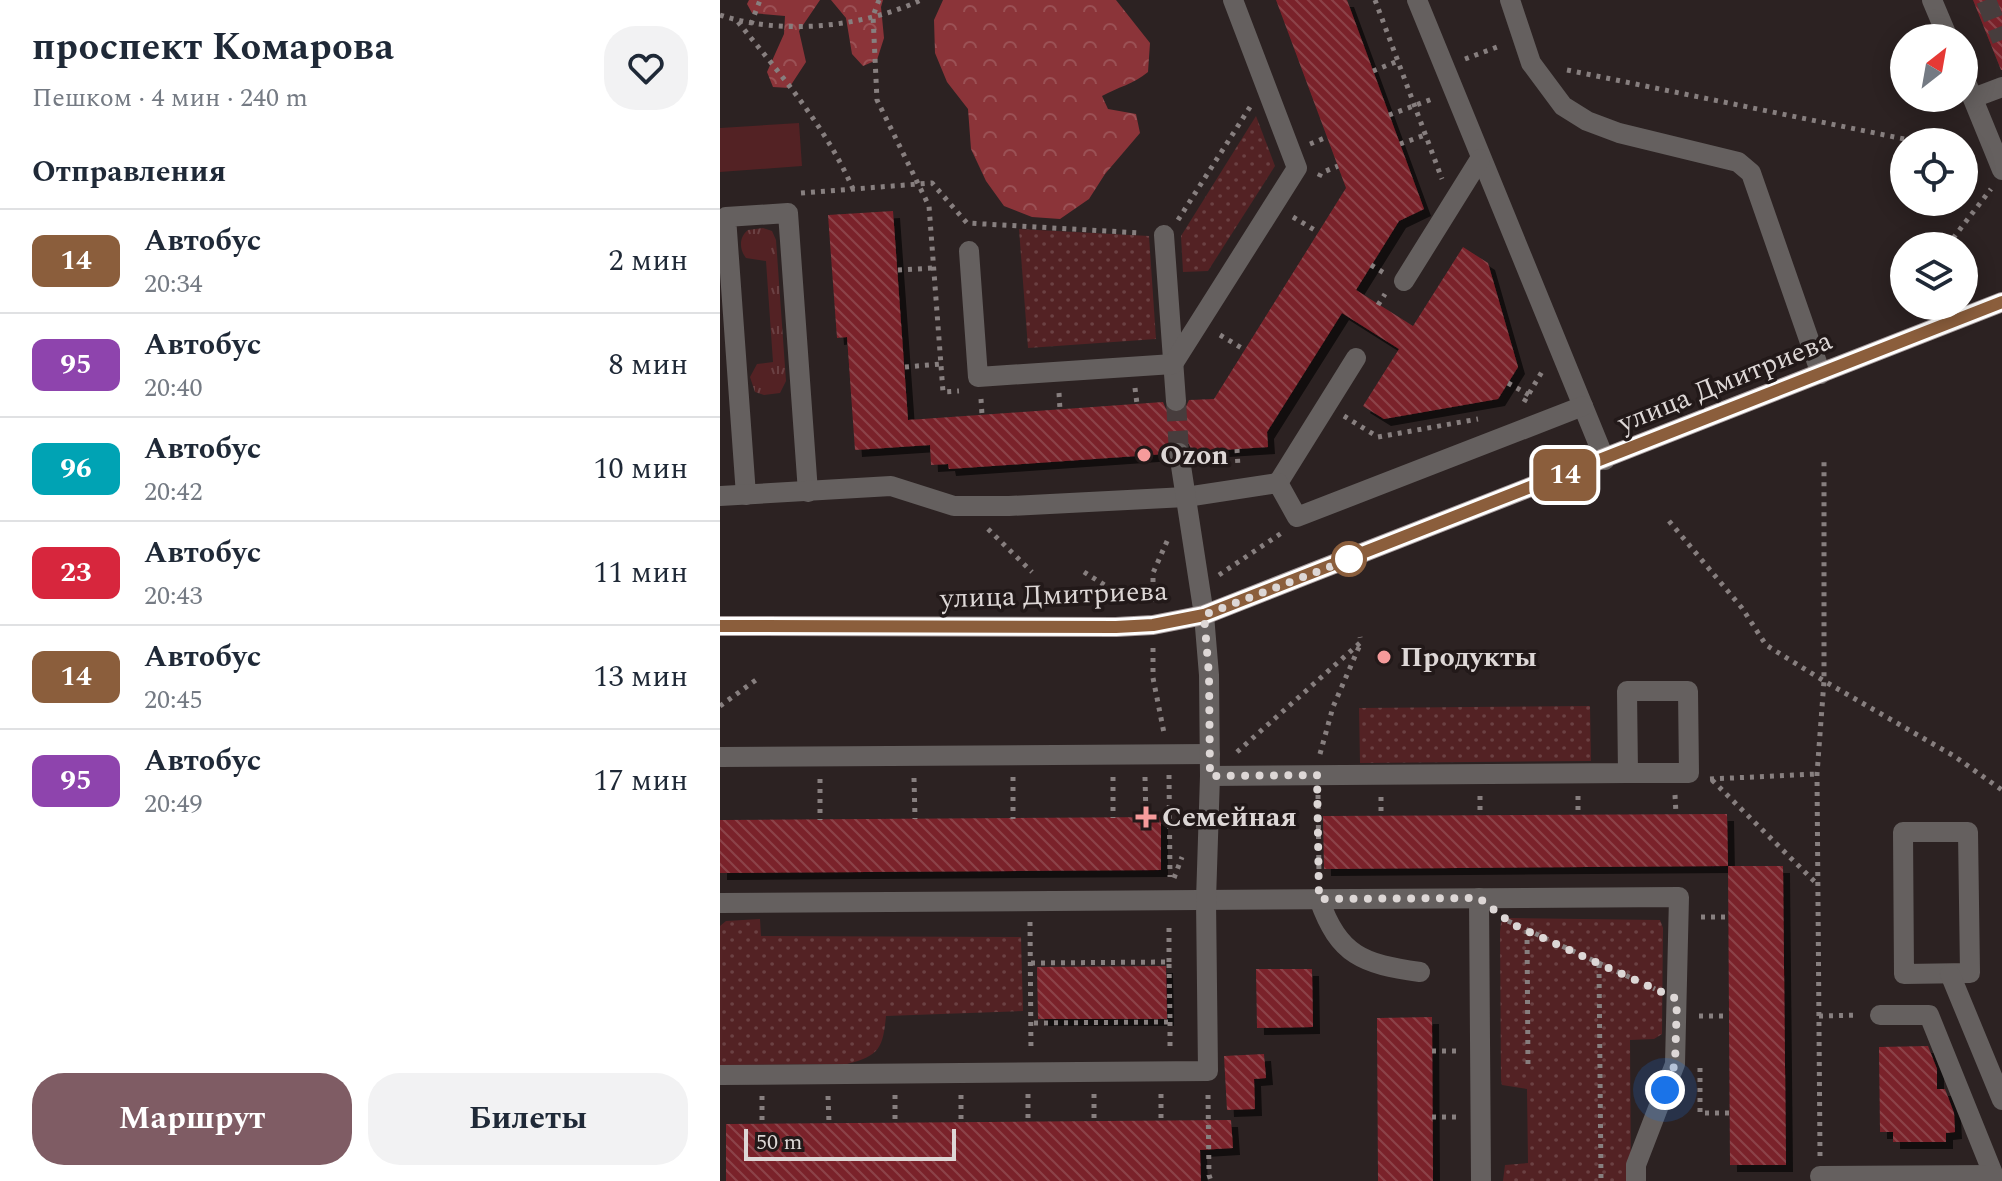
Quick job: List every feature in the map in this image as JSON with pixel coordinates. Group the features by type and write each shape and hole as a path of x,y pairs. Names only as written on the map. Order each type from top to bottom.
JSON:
{"main road":[{"name":"улица Дмитриева","path":"720,626 1116,627 1153,625 1204,615 2002,302"}],"lane":[{"path":"1173,364 1297,168 1233,0"},
{"path":"1417,0 1605,460"},
{"path":"1510,0 1531,63 1563,106 1587,121 1619,133 1738,162 1751,173 1821,374"},
{"path":"1932,0 1942,24"},
{"path":"1978,96 2002,87"},
{"path":"1978,112 1999,170"},
{"path":"1404,281 1480,159"},
{"path":"746,495 726,217 788,213 808,492"},
{"path":"1164,235 1176,401"},
{"path":"969,251 978,377 1173,364"},
{"path":"720,496 891,486 954,506 965,506 1186,497 1278,483 1356,358"},
{"path":"1278,483 1297,517 1583,406"},
{"path":"720,1075 1030,1082 1208,1071 1206,900 1209,675 1204,615 1179,453"},
{"path":"1210,776 1689,773 1688,691 1627,691 1628,773"},
{"path":"720,757 1210,754"},
{"path":"1903,832 1968,832 1970,973 1950,974 1904,974 1903,832"},
{"path":"720,903 1679,897 1675,1064 1636,1165 1636,1181"},
{"path":"1479,898 1481,1181"},
{"path":"1319,899 1328,925 1345,947 1377,966 1420,972"},
{"path":"1950,974 2002,1100"},
{"path":"1820,1176 1994,1178 1929,1015 1880,1015"}],"path":[{"path":"751,24 760,0"},
{"path":"879,0 873,16 877,100 929,206"},
{"path":"720,15 751,24 830,24 873,16 921,0"},
{"path":"1375,0 1442,180"},
{"path":"738,21 817,123 842,163 853,189"},
{"path":"1444,66 1497,47 1531,63 1890,136"},
{"path":"1373,71 1398,61"},
{"path":"790,194 932,183 967,223 1169,235 1265,84"},
{"path":"1389,115 1454,91"},
{"path":"1400,144 1425,135"},
{"path":"1321,173 1338,166"},
{"path":"1957,232 1999,170"},
{"path":"1293,217 1318,232"},
{"path":"898,270 934,268"},
{"path":"1220,335 1245,350"},
{"path":"1522,407 1558,345"},
{"path":"905,367 941,364"},
{"path":"1508,383 1529,395"},
{"path":"1135,392 1137,404"},
{"path":"1059,397 1060,410"},
{"path":"981,402 982,415"},
{"path":"1326,405 1378,437 1479,419"},
{"path":"1237,449 1238,468"},
{"path":"1820,1176 1817,774 1824,681 1824,462"},
{"path":"965,506 1032,572"},
{"path":"1198,575 1220,576 1292,526 1297,517"},
{"path":"1669,521 1742,608 1766,645 1954,756 2002,790"},
{"path":"1084,572 1125,598 1153,598"},
{"path":"1210,776 1361,640 1333,707 1318,763 1319,899"},
{"path":"720,706 760,677"},
{"path":"1153,678 1168,754 1170,890"},
{"path":"1689,773 1711,779 1817,774"},
{"path":"1145,776 1146,817"},
{"path":"1013,777 1013,819"},
{"path":"1113,777 1113,818"},
{"path":"914,778 915,819"},
{"path":"820,779 820,820"},
{"path":"1711,779 1818,885"},
{"path":"1479,898 1512,924 1677,999"},
{"path":"1527,898 1528,1069"},
{"path":"1028,1121 1030,901"},
{"path":"1698,917 1728,917"},
{"path":"1031,963 1169,962 1170,1022 1031,1023"},
{"path":"1599,964 1601,1181"},
{"path":"1819,1016 1880,1015"},
{"path":"1699,1016 1729,1016"},
{"path":"1432,1051 1469,1051"},
{"path":"1208,1071 1211,1181"},
{"path":"1094,1091 1094,1121"},
{"path":"1161,1091 1161,1121"},
{"path":"895,1093 895,1122"},
{"path":"961,1093 961,1122"},
{"path":"762,1094 762,1123"},
{"path":"828,1094 829,1123"},
{"path":"1700,1113 1730,1113"},
{"path":"1432,1117 1470,1117"}],"green space":[{"path":"749,0 820,0 799,31 806,62 789,88 773,87 767,72 784,34 785,16 752,13 747,4"},
{"path":"831,0 883,0 884,38 877,60 863,66 852,54 846,18"},
{"path":"943,0 1116,0 1150,43 1148,72 1102,96 1108,109 1136,114 1140,133 1105,174 1089,199 1060,219 1032,217 1004,206 986,181 971,149 968,109 947,82 935,53 934,20"},
{"path":"1256,116 1275,166 1208,271 1183,272 1181,236"},
{"path":"799,123 802,166 720,172 720,128"},
{"path":"763,228 772,231 776,240 786,381 780,393 764,395 755,392 750,377 757,364 773,362 766,261 746,258 741,243 748,230"},
{"path":"1019,229 1149,236 1156,339 1028,348"},
{"path":"1590,706 1591,761 1360,763 1359,708"},
{"path":"1509,918 1660,920 1663,928 1662,1034 1654,1039 1630,1040 1631,1181 1503,1181 1505,1165 1528,1163 1527,1089 1502,1085 1501,1080 1500,932 1501,922"},
{"path":"760,919 761,936 1021,937 1023,1011 886,1016 878,1049 867,1057 847,1064 720,1065 720,926 726,921"}],"building":[{"path":"1276,0 1347,0 1424,209 1399,221 1356,290 1413,326 1463,247 1488,263 1518,367 1498,399 1384,419 1363,406 1399,349 1342,313 1267,432 1268,447 1192,452 1189,444 1178,440 1170,443 1166,454 949,469 948,464 931,465 930,445 855,450 847,337 837,338 828,215 893,211 908,420 1163,402 1166,409 1176,414 1184,411 1189,400 1214,399 1346,188"},
{"path":"1973,0 2002,0 2002,70 2001,70"},
{"path":"1727,814 1728,866 1324,869 1323,816"},
{"path":"1161,817 1161,870 720,873 720,820"},
{"path":"1728,866 1783,866 1786,1165 1730,1165"},
{"path":"1166,966 1167,1019 1038,1019 1037,967"},
{"path":"1256,969 1312,969 1313,1027 1257,1028"},
{"path":"1432,1017 1433,1181 1378,1181 1377,1018"},
{"path":"1928,1046 1937,1069 1937,1089 1945,1089 1954,1113 1955,1132 1946,1133 1946,1142 1893,1142 1893,1132 1880,1132 1879,1047"},
{"path":"1264,1054 1266,1078 1254,1079 1255,1109 1227,1110 1224,1056"},
{"path":"1231,1120 1233,1148 1200,1150 1201,1181 726,1181 726,1124"}],"tunnel":[{"path":"1986,0 2002,40"},
{"path":"1176,401 1179,453"}],"bus line":[{"name":"14","path":"720,626 1116,627 1153,625 1204,615 2002,302"}],"place":[{"name":"Ozon","path":"1144,455"},
{"name":"Продукты","path":"1384,657"},
{"name":"Семейная","path":"1146,817"}],"route":[{"path":"1349,559 1353,558 1204,615 1209,675 1210,776 1317,775 1319,899 1479,898 1512,924 1677,999 1675,1064 1665,1090"}]}
